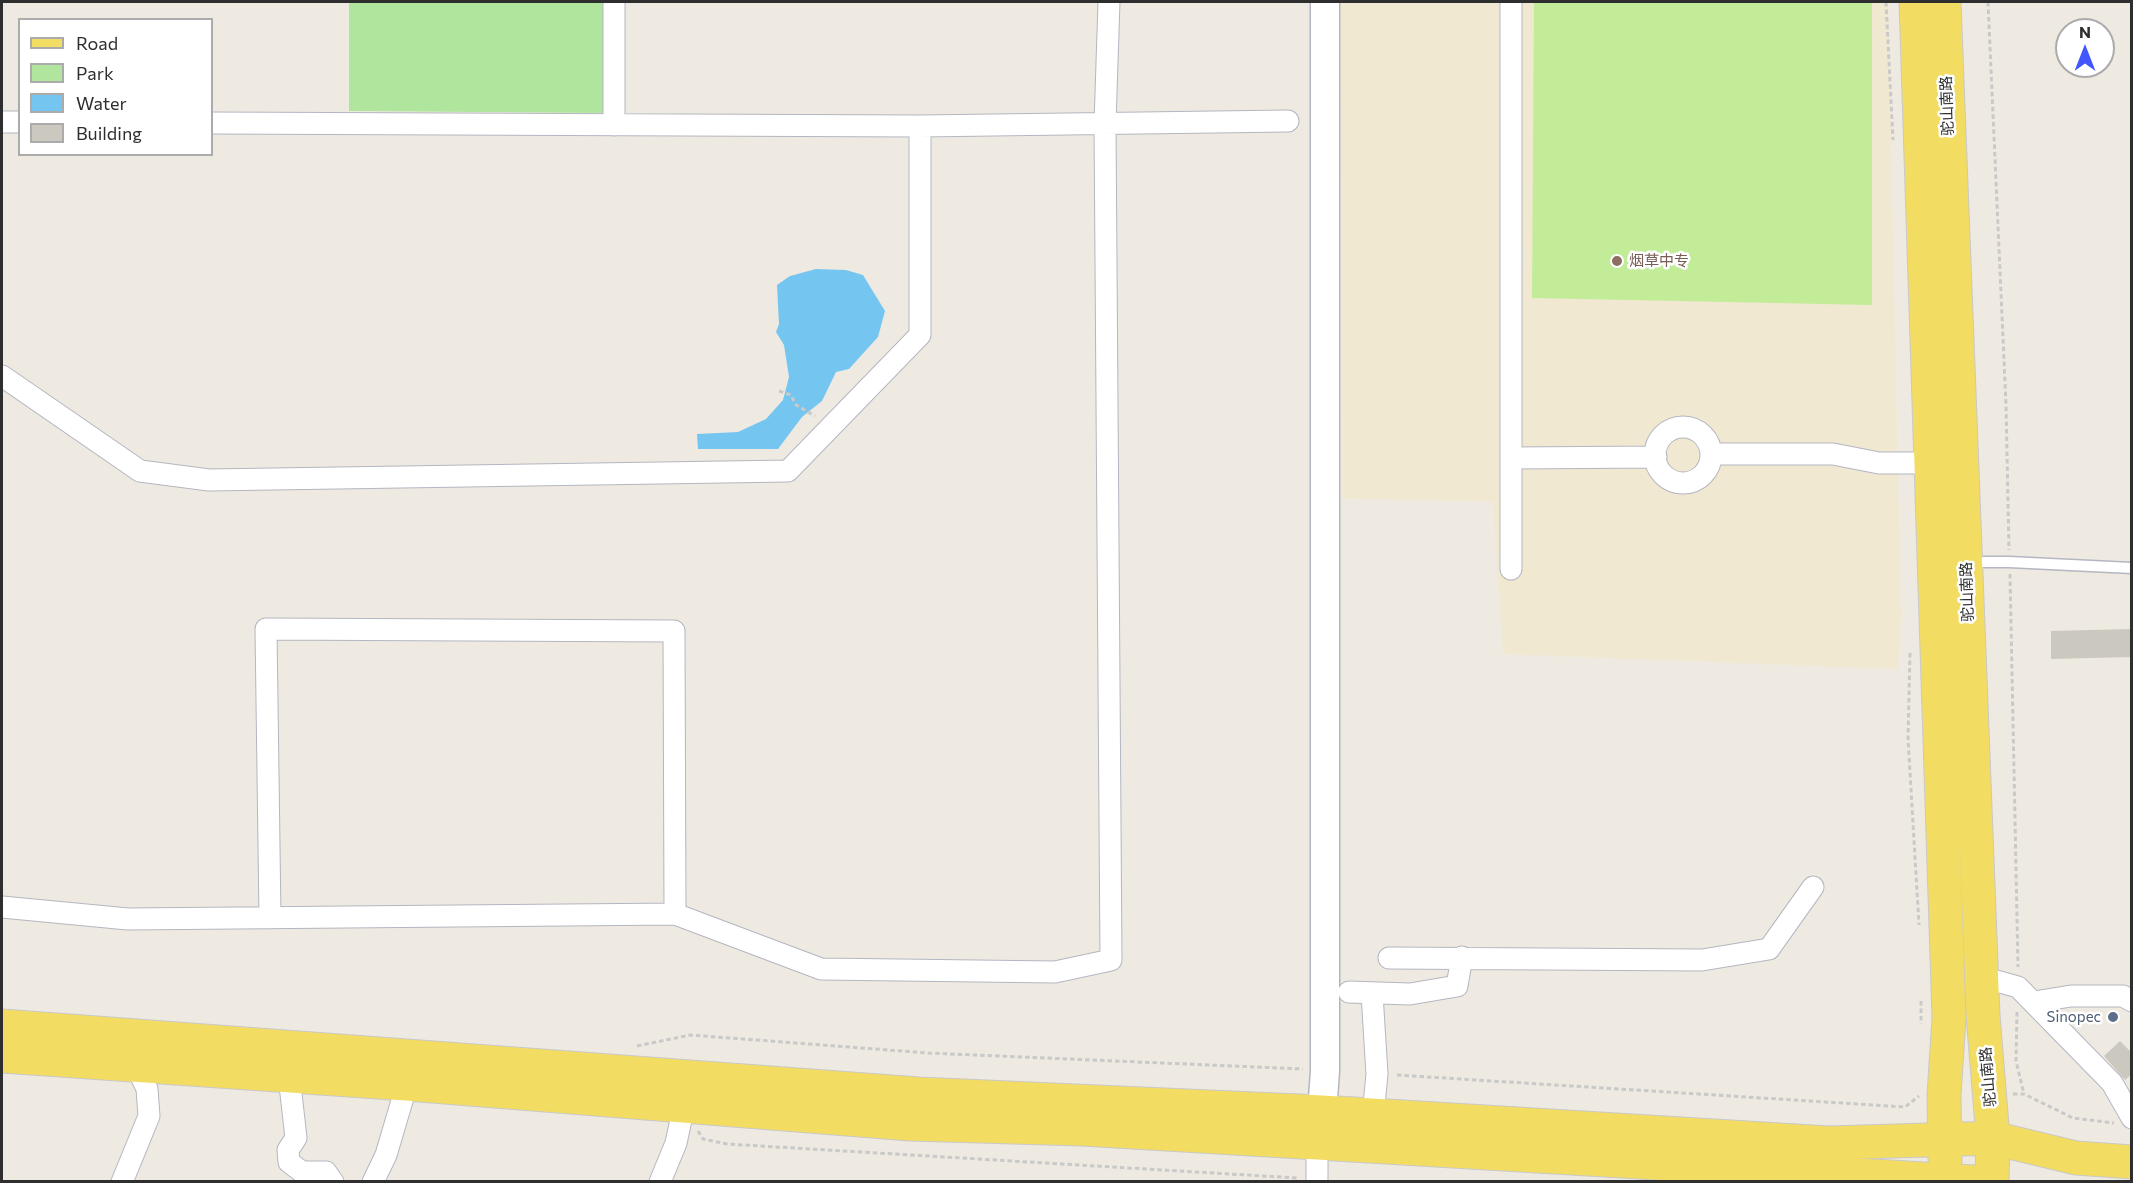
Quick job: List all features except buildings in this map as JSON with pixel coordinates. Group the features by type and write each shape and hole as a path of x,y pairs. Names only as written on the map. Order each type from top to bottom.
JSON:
{"main road":[{"name":"驼山南路","path":"1916,2 1932,463 1951,563 1993,1138 1992,1182"},
{"name":"驼山南路","path":"1944,2 1951,563 1949,1018 1943,1138 1956,1181"},
{"path":"2,1026 550,1064 1320,1127 1650,1172 1956,1181"},
{"path":"2,1056 407,1084 910,1124 1082,1129 1320,1127 1373,1115 1829,1143 1993,1138 2076,1158 2132,1162"}],"street":[{"path":"614,2 614,125"},
{"path":"2,908 128,919 675,914 821,969 1055,972 1111,960 1105,124 1109,2"},
{"path":"1317,1181 1325,1071 1325,2"},
{"path":"1510,2 1511,569"},
{"path":"213,123 920,126 1288,121"},
{"path":"2,122 18,122"},
{"path":"2,376 140,471 209,480 788,471 920,335 920,126"},
{"path":"1680,428 1698,431 1709,445 1711,454 1706,471 1699,478 1681,483 1664,476 1656,457 1659,442 1664,435 1680,428"},
{"path":"1711,454 1833,454 1879,463 1932,463"},
{"path":"1511,458 1656,457"},
{"path":"270,918 266,629 674,631 675,914"},
{"path":"1389,958 1702,960 1769,949 1813,887"},
{"path":"1349,992 1410,994 1457,986 1462,957"},
{"path":"1982,977 2018,987 2112,1083 2127,1109"},
{"path":"1372,994 1377,1074 1373,1115"},
{"path":"2034,1002 2072,996 2123,996 2132,1001"},
{"path":"122,1182 149,1116 147,1089 136,1065"},
{"path":"289,1076 296,1138 288,1150 289,1162 302,1172 327,1172 333,1182"},
{"path":"373,1182 386,1155 407,1084"},
{"path":"660,1182 676,1143 684,1106"}],"lane":[{"path":"1951,563 2009,562 2132,568"}],"path":[{"path":"779,391 791,395 796,405 832,426"},
{"path":"632,1048 690,1035 928,1053 1325,1071"},
{"path":"1377,1074 1905,1107 1920,1095"},
{"path":"2024,1094 2073,1118 2127,1109"},
{"path":"684,1106 703,1140 727,1144 1262,1174 1317,1181"}],"shaded area":[{"name":"烟草中专","path":"1340,2 1888,2 1901,618 1898,669 1503,654 1493,502 1342,498"}],"green space":[{"path":"349,2 605,2 605,113 349,111"},
{"path":"1534,2 1872,2 1872,305 1532,298"}],"water":[{"path":"816,269 846,270 863,275 885,311 878,337 849,369 836,372 822,401 802,417 778,449 698,449 697,434 738,432 766,419 783,400 789,377 784,345 776,332 779,324 777,285 790,276"}],"place":[{"name":"烟草中专","path":"1617,261"},
{"name":"Sinopec","path":"2113,1017"}]}
